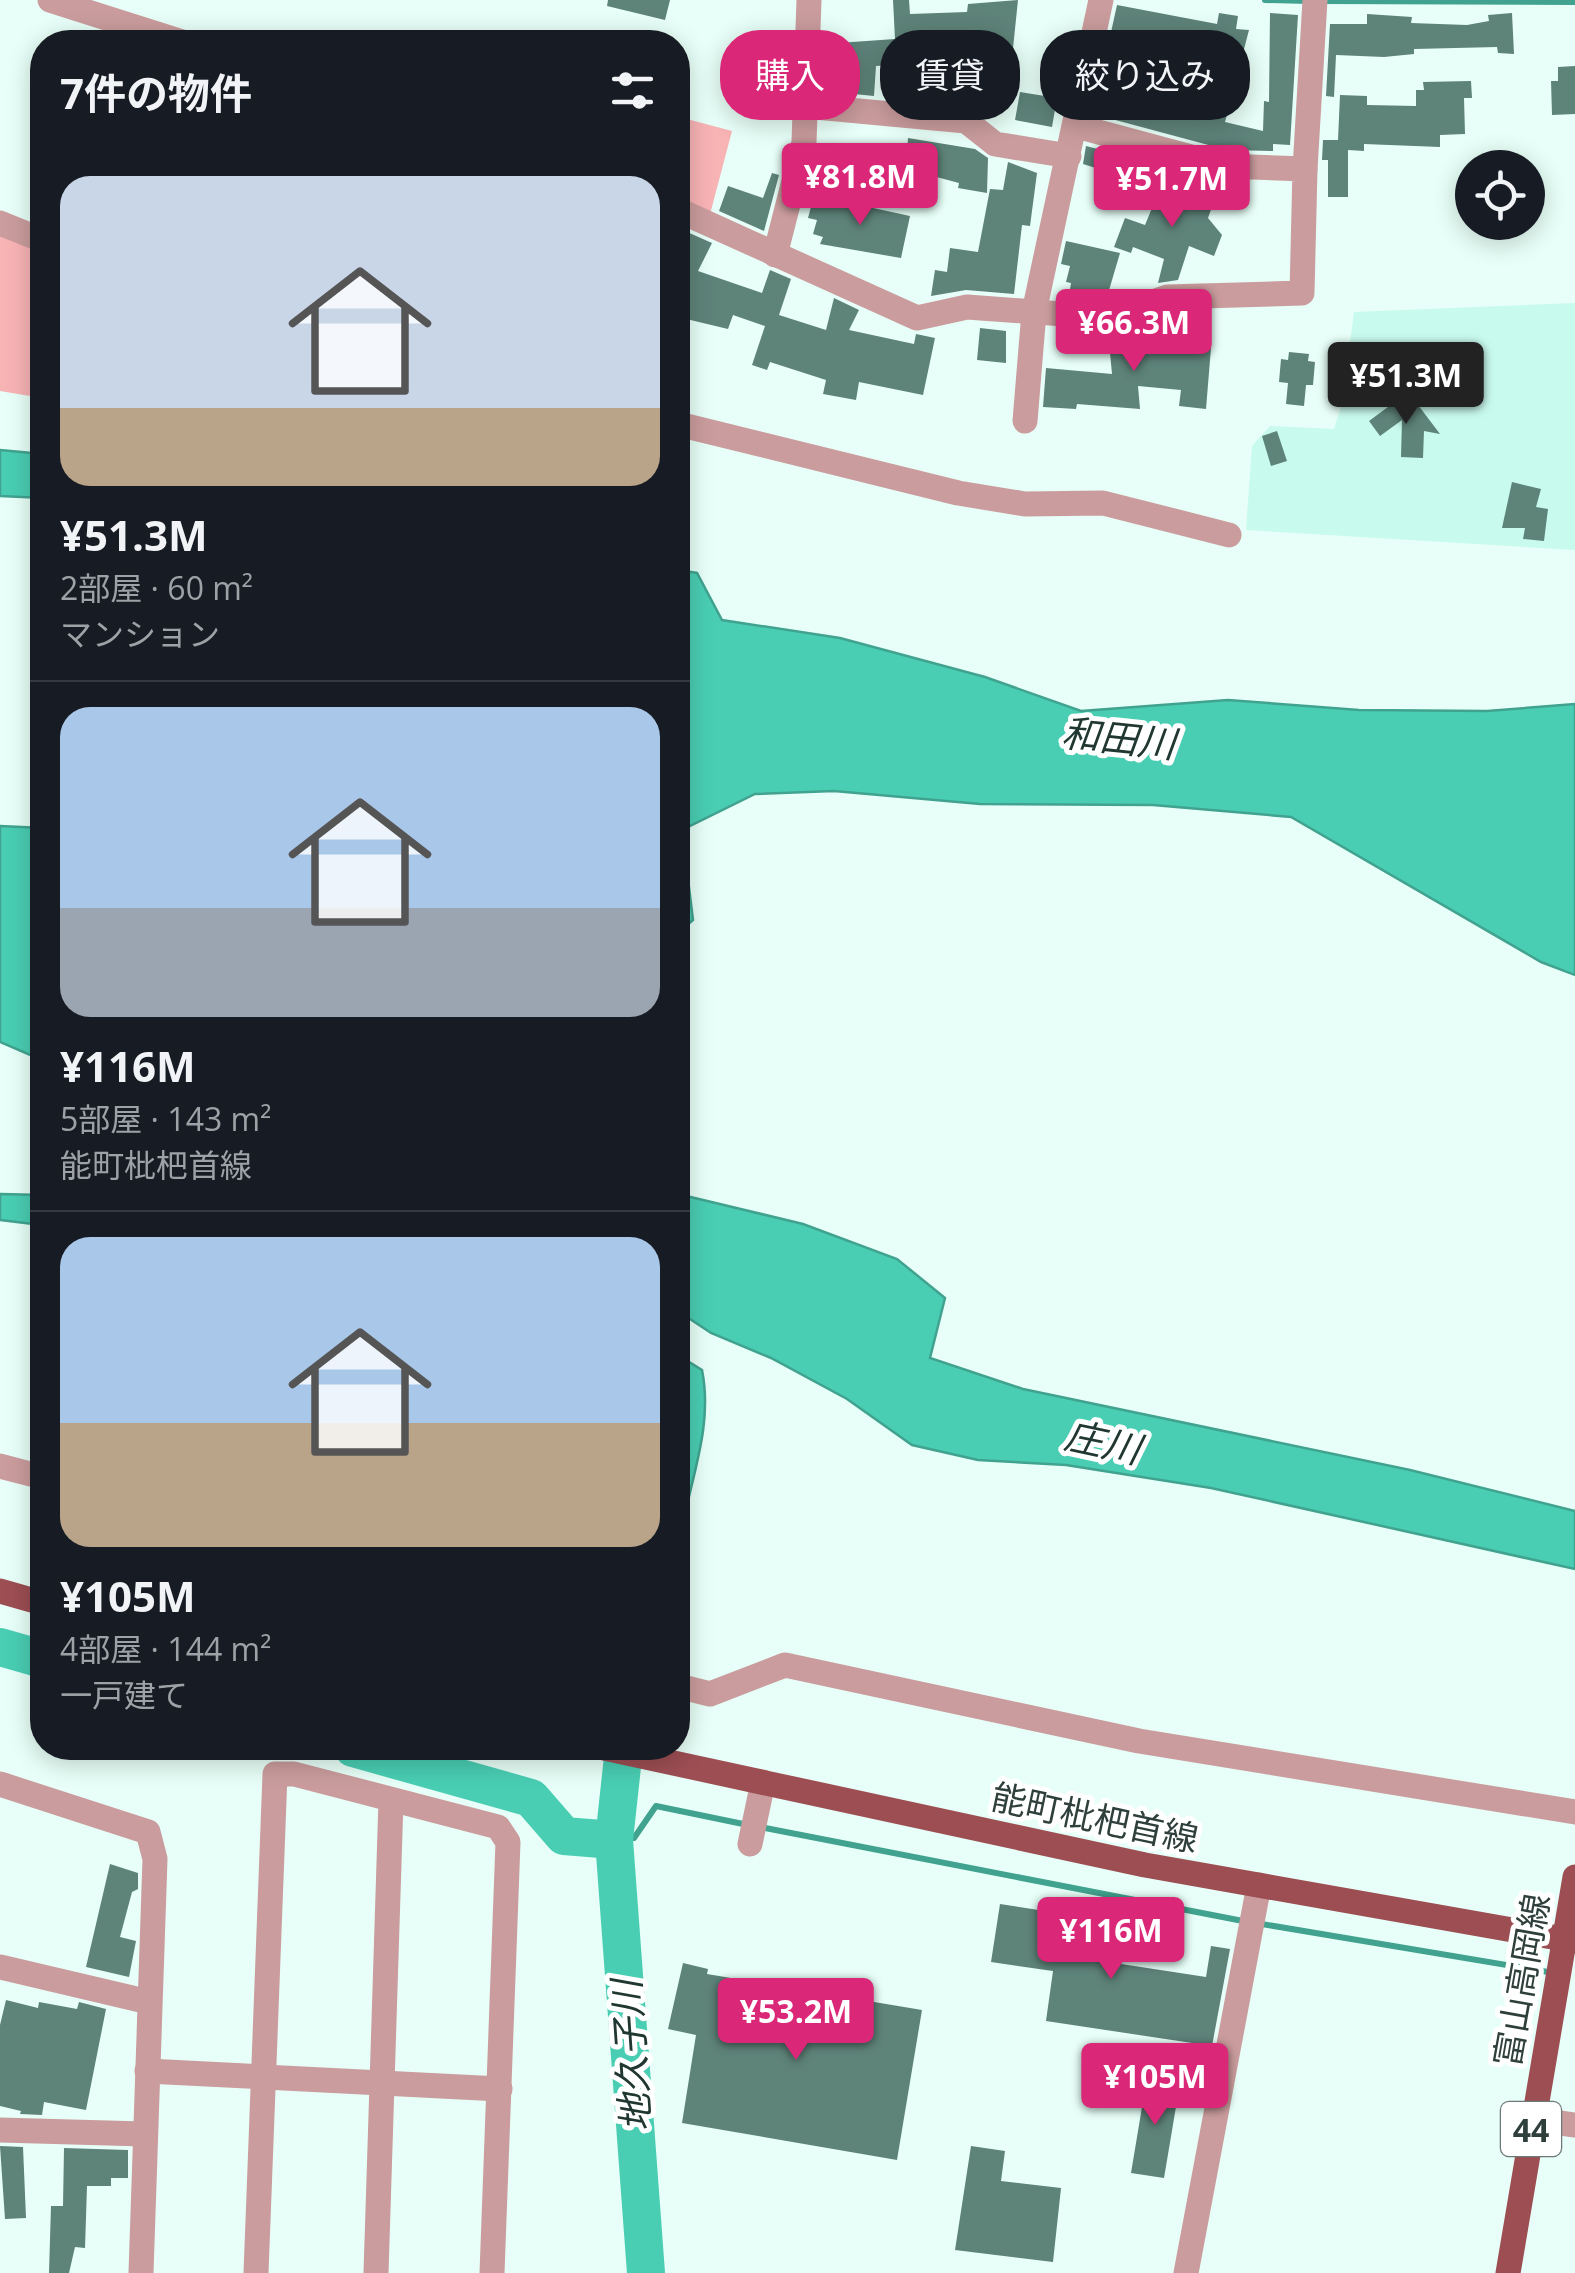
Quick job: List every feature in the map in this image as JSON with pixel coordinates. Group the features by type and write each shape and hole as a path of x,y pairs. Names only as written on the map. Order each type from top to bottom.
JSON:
{"main road":[{"path":"0,1591 30,1600"},
{"name":"能町枇杷首線","path":"660,1760 697,1768 761,1791 1566,1946"},
{"name":"富山高岡線","path":"1508,2273 1573,1889"}],"street":[{"path":"50,0 144,30"},
{"path":"808,30 809,0"},
{"path":"1025,421 1034,312 1101,0"},
{"path":"690,216 917,318 968,307 1090,316 1118,314 1168,297 1302,293 1315,0"},
{"path":"860,111 966,121 994,144 1069,156"},
{"path":"775,255 804,142 805,120"},
{"path":"1076,126 1226,166 1305,169"},
{"path":"0,224 30,235"},
{"path":"690,427 958,493 1025,504 1103,502 1229,535"},
{"path":"0,1466 30,1476"},
{"path":"690,1689 710,1694 785,1665 1139,1741 1575,1812"},
{"path":"256,2273 275,1774 294,1774 498,1827 508,1842 492,2273"},
{"path":"0,1784 148,1832 155,1858 141,2273"},
{"path":"751,1836 761,1791"},
{"path":"376,2273 392,1800"},
{"path":"1186,2273 1259,1886"},
{"path":"0,1967 148,2002"},
{"path":"147,2071 500,2088"},
{"path":"1532,2119 1575,2125"},
{"path":"0,2130 144,2134"}],"shaded area":[{"path":"690,120 732,131 709,218 690,204"},
{"path":"0,232 30,243 30,396 0,391"},
{"path":"1575,303 1575,550 1246,530 1252,446 1270,426 1334,429 1342,404 1354,312"}],"water":[{"path":"0,450 30,453 30,497 0,496"},
{"name":"和田川","path":"690,572 697,573 722,620 840,638 985,677 1081,711 1228,700 1359,710 1487,711 1575,704 1575,975 1541,962 1291,817 1153,805 980,804 834,791 755,794 690,826"},
{"path":"0,826 30,827 30,1055 0,1042"},
{"path":"0,1194 30,1195 30,1224 0,1220"},
{"name":"庄川","path":"690,1197 803,1224 897,1259 945,1298 930,1358 1023,1389 1410,1470 1575,1511 1575,1569 1211,1488 1066,1465 978,1460 912,1445 847,1399 771,1358 711,1333 690,1319"},
{"path":"690,1362 702,1370 705,1394 701,1441 690,1492"}],"building":[{"path":"608,0 670,0 665,20 607,6"},
{"path":"893,0 909,0 910,14 967,12 968,4 1018,0 1015,30 895,30"},
{"path":"1117,5 1217,24 1219,13 1238,16 1236,29 1249,30 1111,30"},
{"path":"1270,13 1298,15 1290,145 1273,144 1273,151 1227,150 1115,120 1226,120 1263,131 1264,101 1269,102"},
{"path":"1512,13 1514,54 1498,53 1497,47 1414,49 1414,54 1384,57 1336,55 1334,97 1326,96 1330,24 1367,24 1367,14 1412,17 1411,23 1467,25 1489,21 1488,15"},
{"path":"880,40 874,96 860,95 860,41"},
{"path":"1575,66 1575,114 1552,115 1551,81 1558,81 1558,67"},
{"path":"1471,81 1472,98 1464,98 1465,134 1440,135 1440,147 1364,144 1364,151 1348,150 1348,197 1328,197 1328,160 1322,160 1323,140 1338,140 1340,95 1367,96 1367,105 1416,106 1416,90 1424,90 1423,82"},
{"path":"1020,92 1040,95 1040,120 1053,120 1052,127 1015,120 1020,120"},
{"path":"908,138 975,149 988,158 987,193 958,188 959,183 910,170 906,165"},
{"path":"1086,146 1162,166 1156,187 1083,164"},
{"path":"1008,162 1037,173 1030,226 1022,225 1014,294 966,290 931,296 935,270 947,272 950,248 978,252 990,189 1003,190"},
{"path":"772,173 779,175 764,231 719,211 728,186 763,198"},
{"path":"1164,179 1213,204 1208,218 1222,235 1214,256 1189,246 1178,280 1158,283 1164,259 1133,247 1131,253 1114,247 1125,218 1145,225"},
{"path":"823,198 863,210 864,206 910,216 901,258 820,244 823,237 813,234 817,220 808,218 812,203 821,205"},
{"path":"690,233 712,243 698,271 762,293 770,270 791,279 779,315 826,330 834,298 859,310 849,330 914,344 916,334 935,338 923,395 859,382 856,400 823,394 826,380 770,362 767,370 752,365 765,326 733,315 728,329 690,320"},
{"path":"1066,241 1120,253 1107,297 1070,289 1071,283 1066,282 1070,266 1061,264"},
{"path":"980,328 1006,331 1006,363 977,360"},
{"path":"1130,328 1130,335 1185,340 1184,345 1211,348 1206,409 1179,406 1181,390 1138,386 1140,409 1077,404 1076,409 1043,407 1046,368 1112,374 1108,331"},
{"path":"1289,352 1309,354 1308,361 1315,362 1313,385 1306,385 1304,406 1286,404 1288,383 1279,382 1281,359 1288,360"},
{"path":"1412,397 1440,434 1424,431 1423,458 1401,457 1402,420 1380,436 1369,421 1392,404 1402,417 1402,405"},
{"path":"1277,431 1287,461 1271,466 1262,436"},
{"path":"1512,482 1541,489 1536,507 1548,509 1544,541 1523,539 1525,528 1502,528"},
{"path":"110,1864 138,1873 138,1889 132,1892 120,1937 136,1941 129,1977 86,1967"},
{"path":"1000,1904 1077,1916 1069,1956 1206,1977 1211,1946 1230,1949 1212,2046 1046,2021 1053,1971 991,1962"},
{"path":"683,1963 708,1969 707,1974 922,2010 897,2160 682,2123 696,2035 668,2029"},
{"path":"6,2000 38,2008 39,2002 77,2009 79,2002 106,2009 86,2110 44,2102 42,2115 20,2114 21,2111 0,2106 0,2025"},
{"path":"1147,2077 1180,2083 1164,2178 1131,2173"},
{"path":"0,2146 23,2147 26,2218 5,2219"},
{"path":"971,2146 1005,2151 1001,2181 1061,2188 1053,2262 955,2250"},
{"path":"64,2148 128,2150 128,2178 111,2178 111,2186 87,2186 85,2248 75,2247 69,2273 49,2273 51,2206 63,2206"}],"waterway":[{"path":"1265,0 1309,1"},
{"path":"1321,1 1575,2"},
{"name":"地久子川","path":"0,1647 30,1656"},
{"name":"地久子川","path":"396,1760 531,1798 564,1836 614,1840"},
{"name":"地久子川","path":"623,1760 614,1840 646,2273"},
{"path":"614,1840 634,1838 656,1806 748,1825"},
{"path":"760,1827 1243,1921"},
{"path":"1256,1923 1554,1973"}]}
